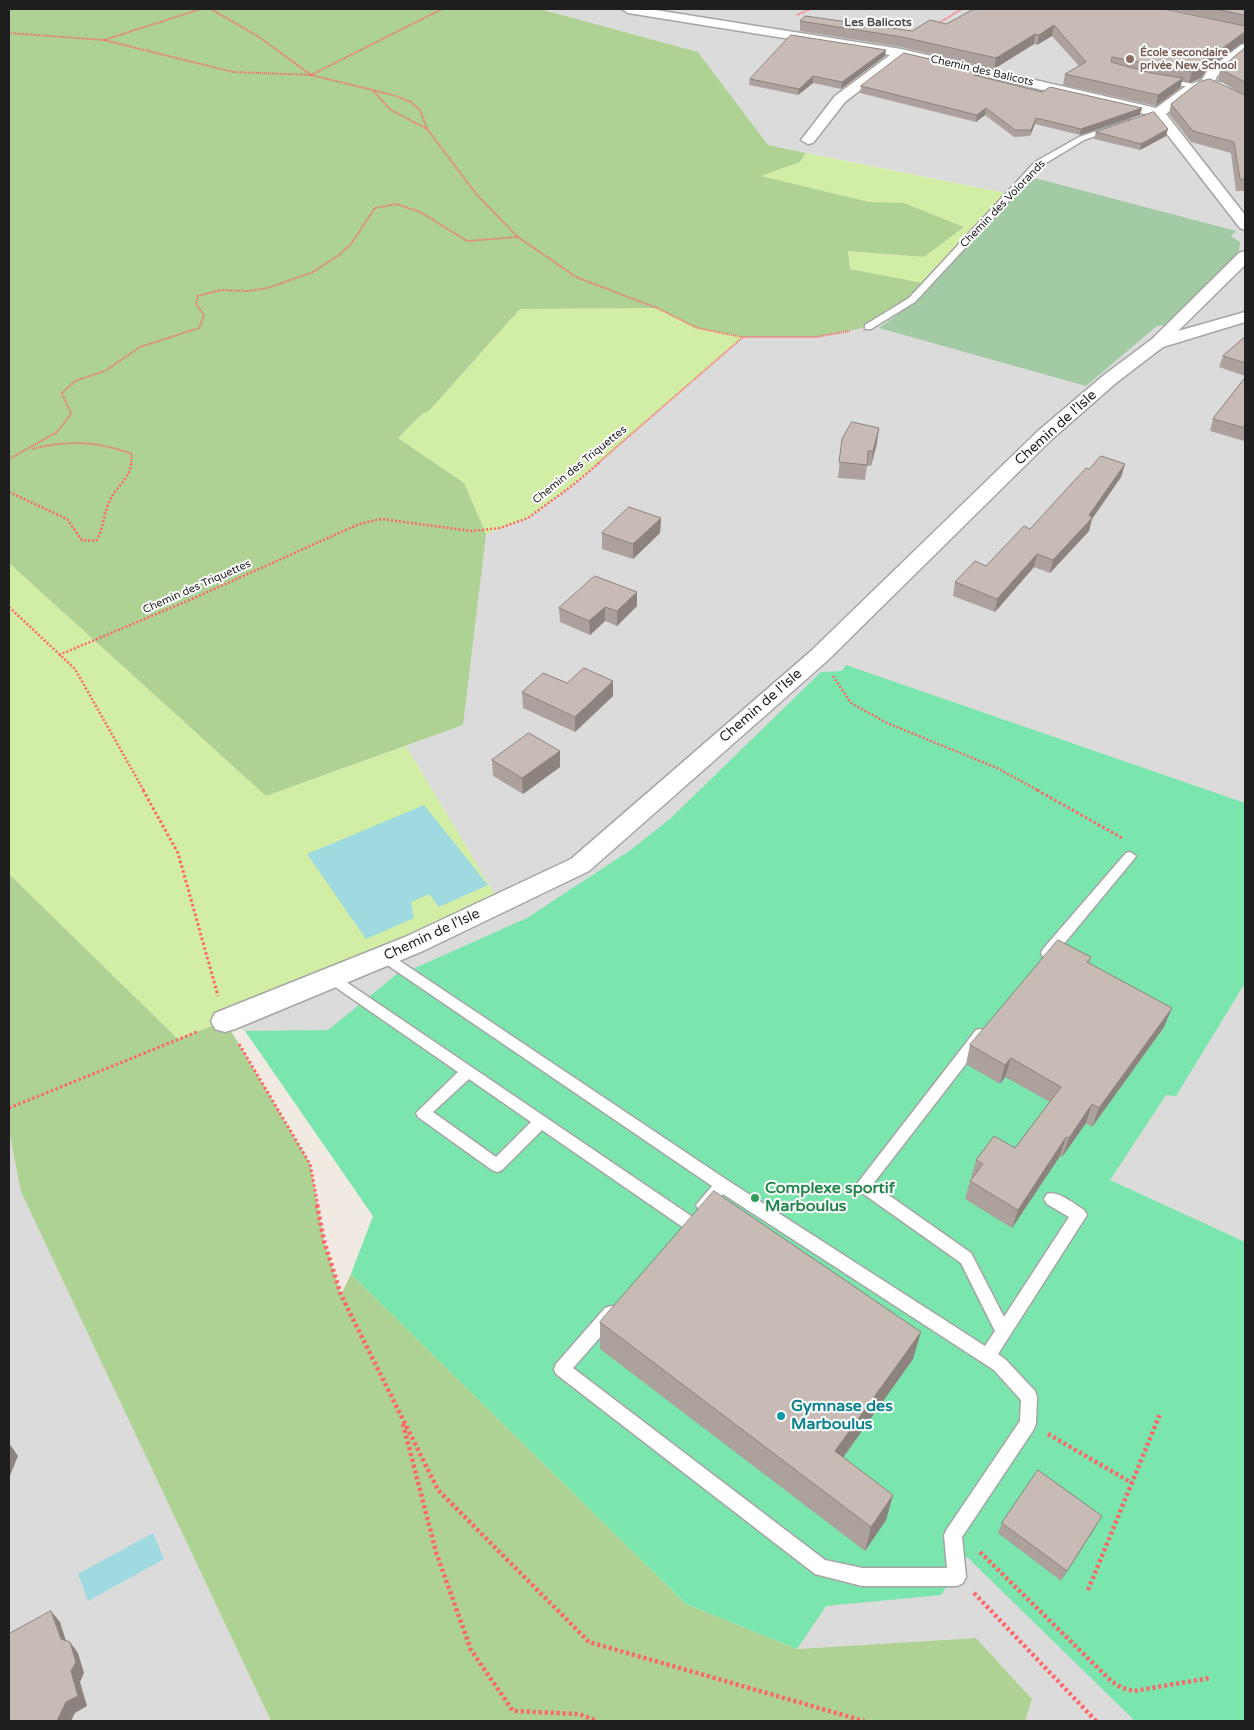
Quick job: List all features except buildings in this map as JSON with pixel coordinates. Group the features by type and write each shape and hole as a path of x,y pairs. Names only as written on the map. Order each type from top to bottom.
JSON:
{"street":[{"name":"Chemin des Balicots","path":"628,9 901,52 1158,113"},
{"path":"1208,82 1212,74 1245,48"},
{"path":"808,140 840,99 901,52"},
{"path":"1245,102 1224,86 1208,82 1194,86 1158,113 1245,225"},
{"path":"1158,343 1245,256"},
{"name":"Chemin de l’Isle","path":"225,1021 385,956 580,865 819,656 1046,435 1110,379 1158,343 1245,317"}],"lane":[{"path":"1158,81 1194,86"},
{"name":"Chemin des Volorands","path":"868,327 912,300 1038,164 1061,148 1104,129 1158,113"},
{"path":"1041,962 1130,856"},
{"path":"385,956 722,1185 1000,1365 1029,1397 1028,1423 953,1535 957,1576 862,1577 821,1568 562,1369 619,1303"},
{"path":"333,978 689,1223"},
{"path":"990,1022 952,1068 863,1185 966,1258 1003,1331"},
{"path":"468,1071 423,1113 497,1166 541,1121"},
{"path":"676,1238 722,1185"},
{"path":"987,1357 1079,1215 1052,1199"}],"path":[{"path":"104,40 201,9"},
{"path":"211,9 259,37 311,75"},
{"path":"311,75 442,9"},
{"path":"935,25 962,9"},
{"path":"9,33 86,37 104,40 233,72 311,75 411,102 420,110 428,129 477,195 518,237 576,277 657,308 697,328 743,337 816,337 868,327"},
{"path":"374,92 382,104 399,116 428,129"},
{"path":"9,459 57,432 71,414 62,393 75,381 105,371 140,348 198,328 204,315 196,304 198,296 220,290 251,291 290,283 326,266 360,232 375,208 397,204 422,212 467,241 518,237"},
{"name":"Chemin des Triquettes","path":"60,655 192,599 359,524 381,519 472,531 500,528 528,518 573,485 743,337"},
{"path":"9,492 67,519 82,540 96,541 102,532 105,512 111,498 131,470 132,454 109,444 85,440 59,442 27,450"},
{"path":"9,608 75,669 178,853 225,1021 310,1164 324,1241 341,1296 438,1490 589,1642 864,1721"},
{"path":"819,656 851,703 888,723 997,768 1127,841 1130,856"},
{"path":"9,1108 225,1021"},
{"path":"1088,1590 1160,1414"},
{"path":"401,1416 436,1552 471,1650 513,1712 579,1714 597,1721"},
{"path":"1028,1423 1132,1483"},
{"path":"956,1529 1111,1681 1122,1688 1134,1691 1210,1678"},
{"path":"957,1576 1096,1721"}],"shaded area":[{"path":"540,9 1245,9 1245,1721 1025,1721 1032,1699 976,1638 797,1649 351,1274 373,1216 245,1031 225,1021 500,903 406,746 463,725 472,531 528,518 743,337 816,337 1010,194 768,145 698,52"},
{"path":"9,1131 21,1192 271,1721 9,1721"}],"green space":[{"path":"9,9 540,9 698,52 768,145 806,153 800,162 761,176 869,202 904,203 964,227 924,257 848,251 850,269 927,284 916,296 868,327 816,337 743,337 697,328 657,308 520,309 429,411 422,414 398,438 464,483 486,534 463,725 266,796 9,563"},
{"path":"806,153 1010,194 927,284 850,269 848,251 924,257 964,227 904,203 869,202 760,176 800,162"},
{"path":"1031,177 1236,231 1231,236 1240,242 1239,252 1166,325 1157,326 1086,386 879,328 919,299"},
{"path":"657,308 697,328 743,337 573,485 528,518 486,534 464,483 398,438 422,414 429,411 520,309"},
{"path":"9,563 266,796 406,746 500,903 333,978 178,1039 9,874"},
{"name":"Complexe sportif Marboulus","path":"846,665 1245,803 1245,983 1176,1096 1166,1095 1110,1180 1245,1242 1245,1721 1135,1721 967,1557 941,1595 826,1606 797,1649 686,1604 351,1274 373,1216 245,1031 328,1030 397,974 415,968 527,918 632,849 671,818 821,672 842,671"},
{"path":"9,874 178,1039 225,1021 310,1164 324,1241 341,1295 351,1274 686,1604 797,1649 976,1638 1032,1699 1025,1721 271,1721 21,1192 9,1131"}],"water":[{"path":"424,805 488,885 439,907 429,894 411,902 414,918 366,939 307,854"},
{"path":"153,1533 164,1559 88,1601 78,1574"}],"place":[{"name":"École secondaire privée New School","path":"1130,59"},
{"name":"Complexe sportif Marboulus","path":"755,1198"},
{"name":"Gymnase des Marboulus","path":"781,1416"}],"district":[{"name":"Les Balicots","path":"878,23"}]}
